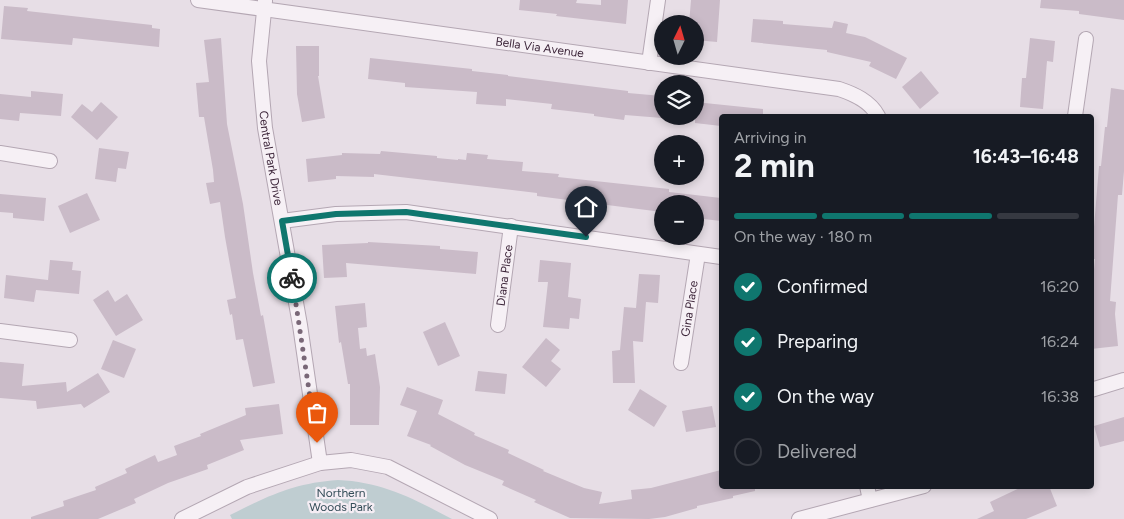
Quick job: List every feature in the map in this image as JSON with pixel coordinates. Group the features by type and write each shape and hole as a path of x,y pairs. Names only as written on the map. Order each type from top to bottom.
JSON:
{"street":[{"name":"Bella Via Avenue","path":"198,0 264,5 838,89 859,96 877,113"},
{"path":"650,63 658,0"},
{"name":"Central Park Drive","path":"264,5 259,61 265,128 300,325 320,463"},
{"path":"1075,114 1086,39"},
{"path":"0,153 50,161"},
{"path":"282,221 336,214 406,212 719,257"},
{"name":"Diana Place","path":"498,325 512,226"},
{"name":"Gina Place","path":"681,363 698,254"},
{"path":"0,331 70,340"},
{"path":"1094,389 1124,380"},
{"path":"182,519 247,487 320,463 351,460 388,467 490,519"},
{"path":"867,489 870,500"},
{"path":"799,519 912,489"}],"green space":[{"name":"Northern Woods Park","path":"338,480 354,481 384,488 411,498 452,519 232,519 230,515 295,487"}],"building":[{"path":"520,0 577,0 576,3 601,5 601,0 628,0 626,24 519,10"},
{"path":"691,0 720,0 717,42 704,41 704,15 690,15"},
{"path":"1041,0 1124,0 1124,20 1079,14 1079,11 1040,8"},
{"path":"4,6 28,8 27,11 152,25 152,28 160,29 159,47 73,38 72,45 1,39"},
{"path":"753,19 783,21 783,24 832,28 834,21 848,24 846,33 865,37 907,58 896,79 869,66 871,62 827,52 827,50 751,42"},
{"path":"221,38 227,124 243,204 253,273 261,316 263,315 275,383 253,387 243,339 236,340 232,314 230,315 227,300 236,298 220,202 210,204 206,183 214,182 213,170 204,117 199,117 196,83 209,82 204,40"},
{"path":"1030,38 1055,41 1053,62 1047,61 1043,109 1020,107 1022,78 1026,78"},
{"path":"296,46 319,46 318,76 325,118 302,122 297,94"},
{"path":"370,58 472,69 472,71 654,95 654,117 625,115 624,120 551,109 552,104 506,99 506,106 476,104 477,92 405,87 405,83 368,79"},
{"path":"921,71 939,93 920,109 902,87"},
{"path":"1111,88 1124,90 1124,171 1122,195 1118,195 1110,301 1116,302 1115,314 1118,346 1094,349 1094,227 1099,166 1101,166 1105,127 1107,127"},
{"path":"31,91 63,94 61,116 20,113 19,121 0,119 0,94 31,97"},
{"path":"101,102 118,117 97,140 71,117 82,104 92,112"},
{"path":"704,103 763,109 763,114 719,114 719,126 704,124"},
{"path":"99,148 129,152 126,169 118,168 116,182 95,179"},
{"path":"381,151 437,156 437,158 458,160 466,160 467,153 488,155 487,159 523,162 522,171 559,174 558,177 669,189 669,192 695,195 654,195 654,211 537,196 537,193 374,174 374,177 336,176 336,179 308,182 306,159 342,155 342,153 380,154"},
{"path":"87,193 100,220 70,233 58,206"},
{"path":"0,194 46,198 44,221 13,218 13,213 0,212"},
{"path":"704,196 719,198 719,221 704,219"},
{"path":"368,242 440,246 440,249 478,252 476,274 346,263 347,277 324,278 322,245"},
{"path":"50,260 73,262 72,270 81,271 79,294 36,290 34,302 4,298 6,275 48,280"},
{"path":"540,260 571,263 568,297 581,299 579,319 570,318 569,329 543,327 548,282 538,282"},
{"path":"639,274 660,275 658,303 646,302 643,342 633,341 635,383 613,383 612,351 620,350 624,307 636,308"},
{"path":"108,290 115,302 127,294 143,320 116,336 93,300"},
{"path":"365,303 367,327 358,328 360,349 366,348 367,356 375,354 380,387 379,425 350,425 350,384 348,384 341,342 339,343 335,306"},
{"path":"445,322 460,356 438,366 423,332"},
{"path":"546,338 560,350 551,361 561,369 546,387 522,367"},
{"path":"113,340 136,349 124,378 101,369"},
{"path":"0,362 24,364 22,386 66,382 67,392 98,373 110,392 84,408 81,404 37,409 36,401 0,398"},
{"path":"478,371 507,374 505,394 475,391"},
{"path":"407,387 443,400 438,414 475,433 474,435 509,450 508,453 543,471 584,488 602,492 599,504 632,499 631,490 651,488 719,471 719,489 755,489 755,491 697,506 697,508 665,517 649,519 570,518 502,485 504,481 465,465 431,445 407,436 417,411 400,405"},
{"path":"640,389 667,406 654,427 628,410"},
{"path":"279,404 283,434 240,440 244,450 207,465 208,469 168,483 134,499 136,503 98,519 31,519 31,517 64,506 63,501 96,490 95,487 127,473 125,469 155,455 158,462 177,455 174,446 246,415 245,408"},
{"path":"712,406 716,427 686,432 682,411"},
{"path":"1124,417 1124,441 1100,447 1094,426"},
{"path":"1018,489 1050,489 1057,506 1026,519 977,519 994,511 990,502"}],"way so far":[{"path":"292,278 317,443"}],"route":[{"path":"292,278 282,221 336,214 406,212 586,237"}]}
